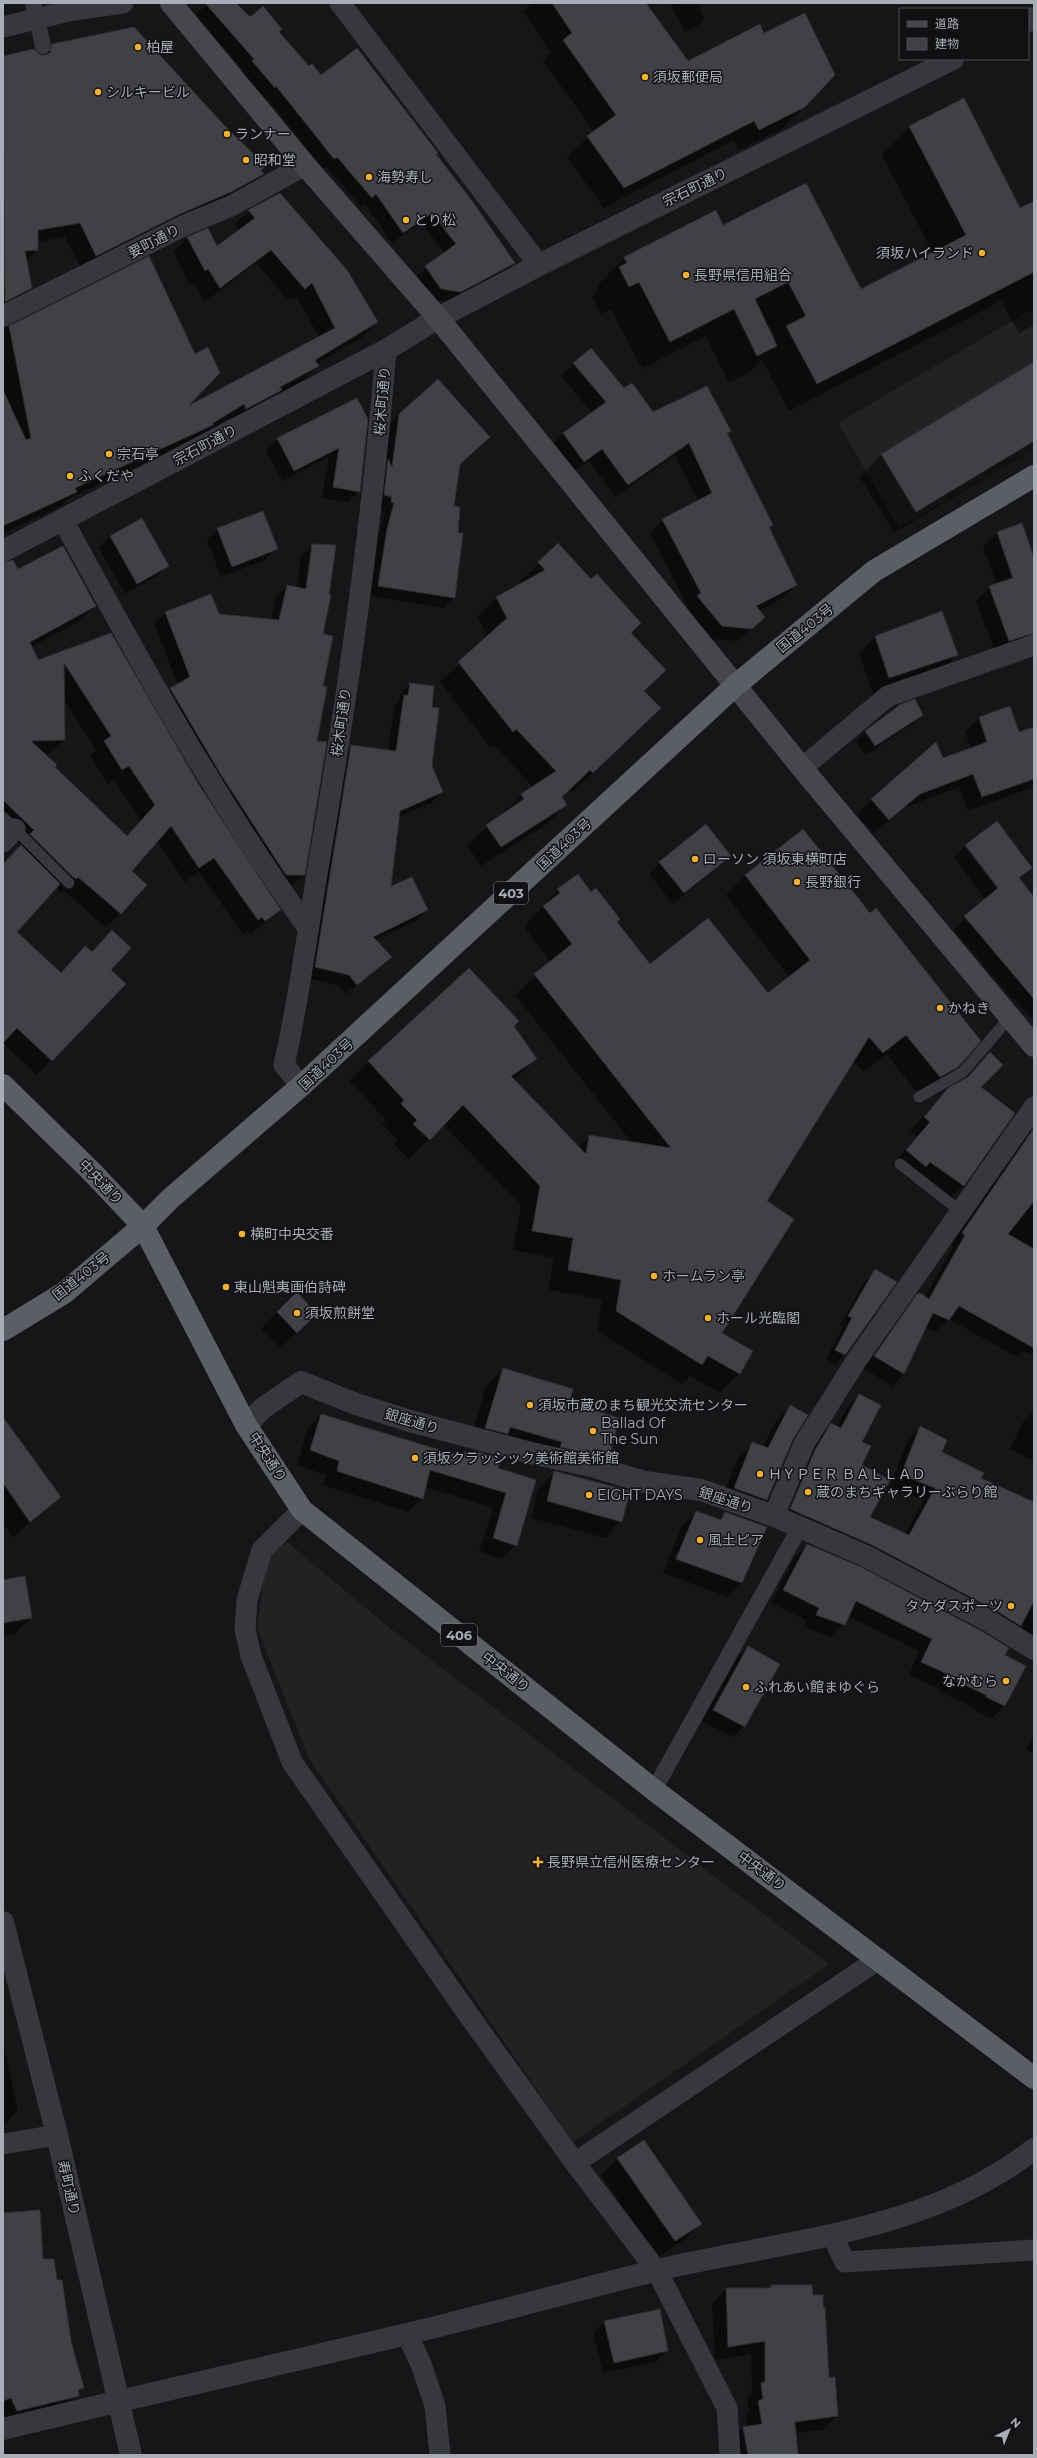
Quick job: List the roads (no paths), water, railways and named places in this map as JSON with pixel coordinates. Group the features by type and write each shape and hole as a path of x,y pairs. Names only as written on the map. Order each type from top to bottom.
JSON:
{"highway":[{"name":"国道403号","path":"3,1330 64,1293 143,1226 171,1198 301,1086 736,685 874,571 1034,476"},
{"name":"中央通り","path":"3,1085 91,1171 143,1226 246,1425 302,1510 654,1790 879,1959 1034,2078"}],"main road":[{"path":"171,3 305,165 438,318 802,768 1034,1046"}],"street":[{"path":"33,3 43,46"},
{"path":"3,27 68,11 123,3"},
{"path":"340,3 539,265"},
{"name":"宗石町通り","path":"3,551 386,350 438,318 539,265 951,60"},
{"name":"要町通り","path":"3,316 185,225 230,206 305,165"},
{"name":"桜木町通り","path":"301,1086 284,1065 293,1025 331,794 376,466 386,350"},
{"path":"63,520 180,730 280,889 308,928"},
{"path":"802,768 888,696 1034,645"},
{"path":"774,1516 804,1444 856,1361 1034,1107"},
{"name":"銀座通り","path":"246,1425 264,1408 301,1382 356,1404 410,1421 531,1453 591,1466 645,1482 701,1490 774,1516 866,1556 1032,1643"},
{"path":"302,1510 262,1550 247,1600 245,1629 251,1656 292,1762 399,1917 575,2163 657,2270 727,2408 730,2455"},
{"path":"654,1790 800,1527"},
{"name":"寿町通り","path":"3,1922 57,2135 131,2455"},
{"path":"575,2163 879,1959"},
{"path":"3,2144 57,2135"},
{"path":"3,2429 118,2400 407,2334 657,2270 832,2235 933,2207 1006,2171 1034,2149"},
{"path":"832,2235 845,2262 1034,2250"},
{"path":"407,2334 421,2364 435,2406 440,2455"}],"lane":[{"path":"7,829 70,884"},
{"path":"918,1097 963,1072 1010,1017"},
{"path":"900,1164 960,1211"}],"place":[{"name":"柏屋","path":"138,47"},
{"name":"須坂郵便局","path":"645,77"},
{"name":"シルキービル","path":"98,92"},
{"name":"ランナー","path":"227,134"},
{"name":"昭和堂","path":"246,160"},
{"name":"海勢寿し","path":"369,177"},
{"name":"とり松","path":"406,220"},
{"name":"須坂ハイランド","path":"982,253"},
{"name":"長野県信用組合","path":"686,275"},
{"name":"宗石亭","path":"109,454"},
{"name":"ふくだや","path":"70,476"},
{"name":"ローソン 須坂東横町店","path":"695,859"},
{"name":"長野銀行","path":"797,882"},
{"name":"かねき","path":"940,1008"},
{"name":"横町中央交番","path":"242,1234"},
{"name":"ホームラン亭","path":"654,1276"},
{"name":"東山魁夷画伯詩碑","path":"226,1287"},
{"name":"須坂煎餅堂","path":"297,1313"},
{"name":"ホール光臨閣","path":"708,1318"},
{"name":"須坂市蔵のまち観光交流センター","path":"530,1405"},
{"name":"Ballad Of The Sun","path":"593,1431"},
{"name":"須坂クラッシック美術館美術館","path":"415,1458"},
{"name":"ＨＹＰＥＲ ＢＡＬＬＡＤ","path":"760,1474"},
{"name":"蔵のまちギャラリーぶらり館","path":"808,1492"},
{"name":"EIGHT DAYS","path":"589,1495"},
{"name":"風土ピア","path":"700,1540"},
{"name":"タケダスポーツ","path":"1011,1606"},
{"name":"なかむら","path":"1006,1681"},
{"name":"ふれあい館まゆぐら","path":"746,1687"},
{"name":"長野県立信州医療センター","path":"538,1862"}]}
